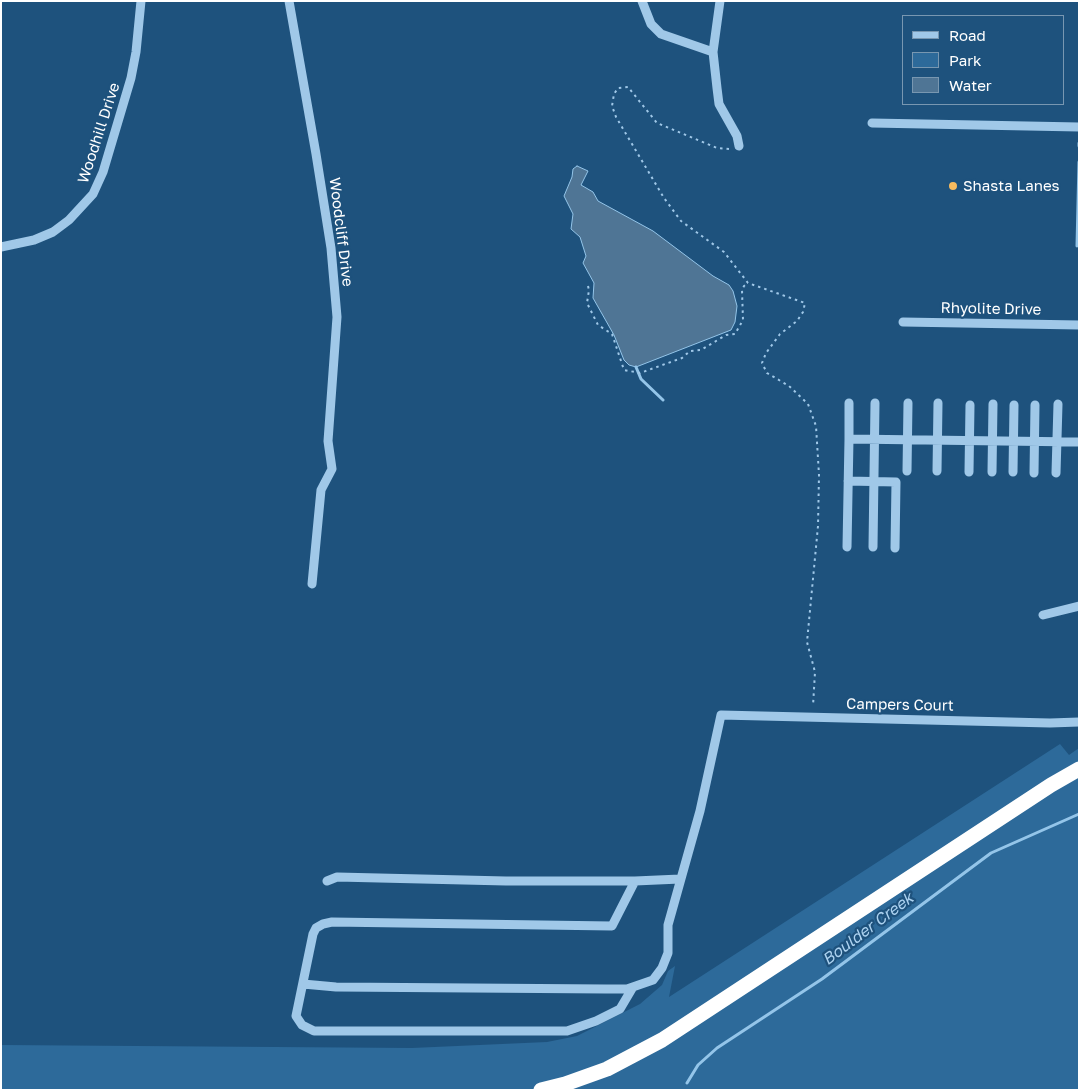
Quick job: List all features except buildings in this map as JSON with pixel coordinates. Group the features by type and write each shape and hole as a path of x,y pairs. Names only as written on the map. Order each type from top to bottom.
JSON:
{"highway":[{"path":"1051,785 1079,761"},
{"path":"541,1090 565,1084 607,1069 662,1040 1051,785 1079,769"}],"street":[{"name":"Woodhill Drive","path":"1,248 34,240 54,232 69,220 93,194 103,172 131,78 136,52 141,1"},
{"name":"Woodcliff Drive","path":"289,1 307,92 333,273 337,338 328,441 332,469 322,490 312,584"},
{"path":"642,1 651,24 661,34 713,52"},
{"path":"720,1 713,52 719,104 738,136 739,146"},
{"path":"872,123 1079,128"},
{"name":"Rhyolite Drive","path":"903,322 1079,325"},
{"path":"847,547 849,403"},
{"path":"873,547 875,403"},
{"path":"907,471 908,403"},
{"path":"937,471 938,403"},
{"path":"992,472 993,404"},
{"path":"1056,473 1058,404"},
{"path":"969,472 970,405"},
{"path":"1013,472 1014,405"},
{"path":"1034,473 1035,405"},
{"path":"849,439 1079,442"},
{"path":"848,481 896,482 895,548"},
{"path":"1043,615 1079,606"},
{"name":"Campers Court","path":"680,879 700,811 721,714 1050,723 1079,722"},
{"path":"303,984 336,988 606,990 633,987 653,980 666,961 670,941 668,925 680,879 635,881 442,881 337,877 327,881"},
{"path":"633,987 620,1009 596,1021 567,1031 314,1032 302,1025 296,1016 313,934 316,928 323,924 332,922 612,926 635,881"}],"path":[{"path":"739,146 726,149 717,148 661,126 651,119 628,87 618,88 614,94 612,106 616,117 675,215 716,248 724,252 748,284 805,303 803,312 797,321 780,334 766,353 762,363 767,373 789,386 808,404 814,415 816,426 819,475 818,526 807,642 815,672 812,717"},
{"path":"588,286 590,290 587,303 598,325 612,334 624,370 640,373 682,358 690,351 701,350 726,335 735,334 743,320 742,290 748,284"}],"green space":[{"path":"1060,744 1069,755 1079,748 1079,1090 1,1090 1,1045 412,1048 547,1042 577,1036 640,1004 662,985 668,971 675,966 669,997"}],"water":[{"path":"577,166 588,171 581,185 593,192 598,201 653,231 713,276 729,285 733,291 737,306 735,322 731,330 636,367 629,365 624,360 614,335 593,298 594,283 583,263 586,256 580,237 571,229 573,214 564,196 572,177 573,169"}],"waterway":[{"path":"1077,246 1079,162"},
{"path":"636,367 641,379 663,400"},
{"name":"Boulder Creek","path":"687,1083 698,1065 717,1048 822,979 991,853 1079,814"}],"place":[{"name":"Shasta Lanes","path":"953,186"}]}
